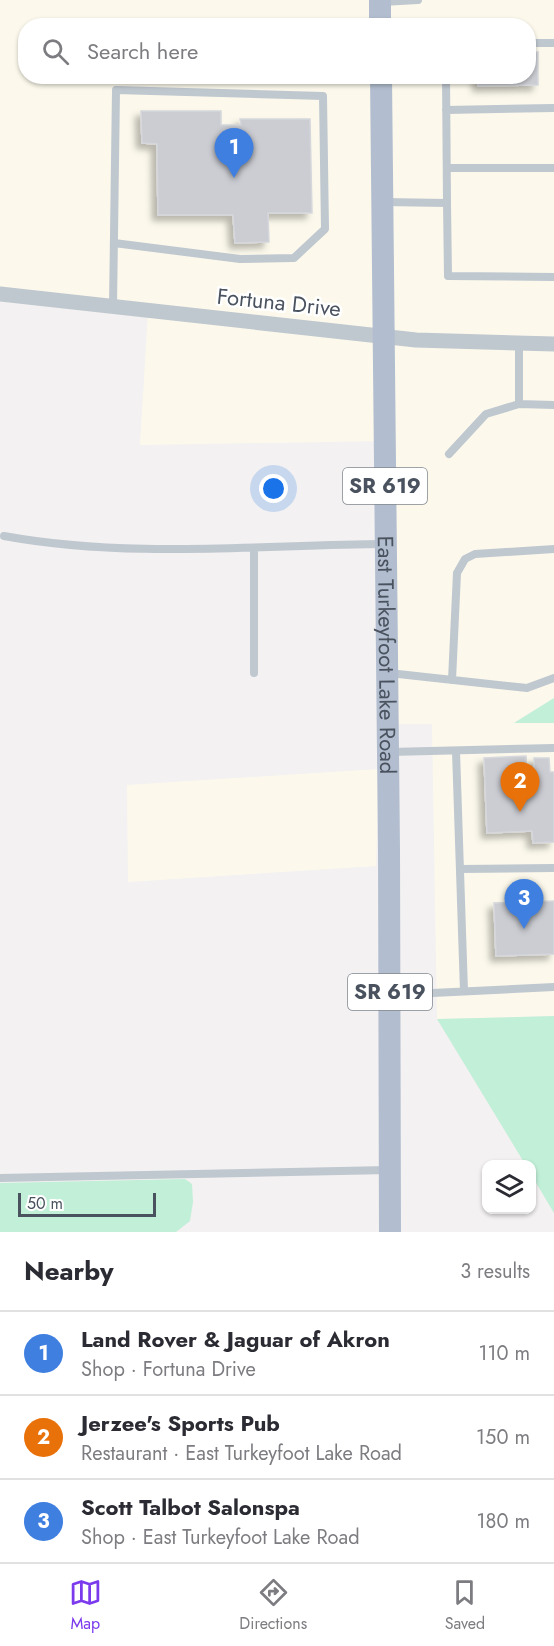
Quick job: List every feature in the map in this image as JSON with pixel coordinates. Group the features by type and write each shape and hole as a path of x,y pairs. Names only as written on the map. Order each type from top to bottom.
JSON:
{"main road":[{"path":"380,1 380,18"},
{"name":"East Turkeyfoot Lake Road","path":"381,84 390,995 390,1232"}],"street":[{"name":"Fortuna Drive","path":"0,294 384,337 554,344"}],"lane":[{"path":"380,1 418,0"},
{"path":"536,44 554,43"},
{"path":"446,84 448,276 554,277"},
{"path":"113,308 116,90 322,96 325,229 294,258 240,259 114,243"},
{"path":"446,111 554,108"},
{"path":"447,168 554,168"},
{"path":"382,202 447,203"},
{"path":"519,344 519,404"},
{"path":"449,454 486,414 519,404 554,405"},
{"path":"4,536 80,547 254,548 386,544"},
{"path":"254,548 254,673"},
{"path":"452,680 457,573 465,559 475,554 554,549"},
{"path":"387,672 526,688 554,678"},
{"path":"388,752 554,748"},
{"path":"456,751 464,991"},
{"path":"460,869 554,868"},
{"path":"390,995 554,987"},
{"path":"0,1178 390,1170"}],"shaded area":[{"path":"0,0 554,0 554,698 515,722 554,723 554,1016 437,1019 432,724 388,724 385,441 140,445 148,312 0,294"},
{"path":"379,769 376,866 128,882 127,785"}],"green space":[{"path":"554,698 554,723 514,723"},
{"path":"554,1016 554,1213 536,1183 536,1160 523,1160 437,1019"},
{"path":"185,1179 192,1184 193,1202 190,1221 176,1232 0,1232 0,1183"}],"building":[{"path":"536,52 538,52 538,85 478,86 478,84 536,84"},
{"path":"141,111 221,111 221,125 241,125 240,119 310,119 312,213 268,213 269,242 235,243 233,215 158,215 157,144 142,143"},
{"path":"526,756 527,768 534,768 534,758 549,758 550,772 554,772 554,842 533,843 532,831 487,833 484,758"},
{"path":"554,901 554,954 496,956 494,903"}],"place":[{"name":"Land Rover & Jaguar of Akron","path":"234,178"},
{"name":"Jerzee's Sports Pub","path":"520,812"},
{"name":"Scott Talbot Salonspa","path":"524,929"}]}
